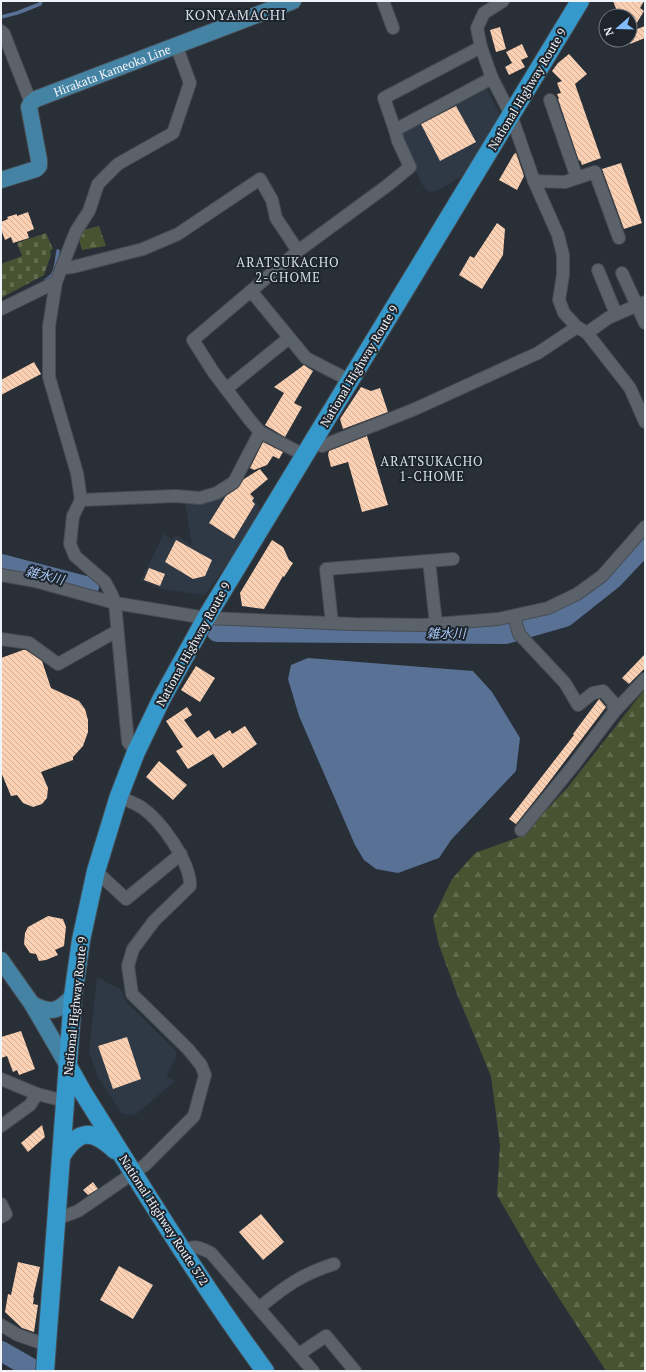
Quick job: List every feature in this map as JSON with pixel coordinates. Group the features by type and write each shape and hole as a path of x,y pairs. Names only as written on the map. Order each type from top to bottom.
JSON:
{"highway":[{"name":"National Highway Route 9","path":"46,1359 73,996 81,940 96,871 119,796 136,752 162,698 206,618 580,1"},
{"name":"National Highway Route 372","path":"68,1066 82,1091 184,1251 265,1371"},
{"path":"62,1155 74,1139 85,1135 96,1137 103,1141 129,1165"}],"main road":[{"name":"Hirakata Kameoka Line","path":"31,103 36,99 292,1"},
{"path":"1,180 36,169 39,166 29,107 31,103"},
{"path":"1,960 32,1004 68,1066"},
{"path":"32,1004 47,1011 55,1010 65,1005 73,996"}],"street":[{"path":"383,1 393,28"},
{"path":"503,1 484,6 484,13 477,28 481,47 492,78 511,115 534,181 558,235 563,255 563,275 559,300 564,313 582,330 630,388 645,422"},
{"path":"1,31 4,34 31,103"},
{"path":"136,752 128,742 115,604 105,582 75,556 70,544 74,516 81,500 77,473 49,378 49,326 56,282 76,231 89,211 98,184 118,164 172,133 190,83 176,45"},
{"path":"481,47 384,98 398,141 410,167 298,251 193,340 226,389 260,432 308,449 322,446 415,409 538,353 582,330 641,303"},
{"path":"395,130 492,78"},
{"path":"550,100 577,178"},
{"path":"534,181 564,182 594,172 619,238"},
{"path":"62,268 73,267 143,249 178,234 260,179 272,200 276,218 298,251"},
{"path":"598,270 616,314"},
{"path":"622,273 641,303 645,323"},
{"path":"1,309 56,282"},
{"path":"251,291 306,358 351,380"},
{"path":"226,389 289,338"},
{"path":"81,500 175,496 200,498 216,493 234,482 260,432"},
{"path":"1,575 35,581 115,604 206,618 423,625 498,619 548,608 577,594 602,576 645,528"},
{"path":"332,623 326,569 453,559"},
{"path":"429,561 436,624"},
{"path":"514,616 518,634 565,683 578,705 592,693 603,691 613,702 614,712"},
{"path":"1,639 29,643 58,664 117,631"},
{"path":"521,830 573,766 614,712 645,679"},
{"path":"57,1219 78,1211 129,1165 145,1165 194,1116 205,1075 201,1065 188,1050 132,994 128,966 133,948 154,920 190,886 190,879 181,854 158,821 141,807 119,796"},
{"path":"96,871 126,899 181,854"},
{"path":"1,1079 37,1094 66,1101"},
{"path":"1,1126 30,1105 37,1094"},
{"path":"1,1204 6,1214 1,1217"},
{"path":"184,1251 190,1247 199,1247 211,1253 313,1371"},
{"path":"259,1308 299,1278 319,1268 334,1264"},
{"path":"1,1325 18,1335 46,1359"},
{"path":"299,1354 326,1336 355,1371"}],"shaded area":[{"path":"485,88 489,92 500,116 462,176 439,190 432,192 427,191 422,184 401,137 403,130"},
{"path":"243,478 261,510 233,555 205,595 161,589 141,580 164,534 172,540 176,535 192,545 185,502 222,494"},
{"path":"97,977 121,989 126,1002 176,1051 176,1058 167,1074 167,1076 175,1081 135,1115 122,1114 98,1077 89,1052"}],"green space":[{"path":"99,226 106,246 82,250 79,240 83,230"},
{"path":"46,233 53,249 50,251 51,255 44,275 1,298 1,264 22,256 17,243"},
{"path":"645,689 645,1371 606,1371 537,1264 497,1195 500,1145 491,1076 457,994 439,945 433,918 452,879 475,853 522,836 568,787"}],"water":[{"path":"308,658 473,671 492,692 520,738 516,771 451,840 439,858 398,873 376,869 364,860 355,845 299,716 288,679 291,665"}],"building":[{"path":"613,1 644,1 640,8 644,11 638,21 638,8 616,8"},
{"path":"645,26 645,38 638,41 638,29"},
{"path":"500,27 506,49 496,52 490,30"},
{"path":"522,44 528,57 521,60 525,67 509,75 505,67 512,63 506,52"},
{"path":"569,54 587,74 575,84 601,158 582,165 580,160 579,161 558,99 557,94 561,93 557,83 562,81 552,71 558,63"},
{"path":"456,106 476,142 440,161 421,124"},
{"path":"516,153 524,176 517,190 499,180"},
{"path":"621,163 642,223 624,229 602,169"},
{"path":"28,212 34,229 27,232 29,238 13,243 11,237 5,240 1,229 1,222 8,219 7,217 17,214 17,216"},
{"path":"497,223 505,229 503,255 482,289 459,275 470,256 474,258"},
{"path":"34,362 41,374 1,395 1,380"},
{"path":"304,365 313,371 294,403 302,407 285,437 265,425 284,393 274,387"},
{"path":"361,387 371,391 380,388 388,412 343,429 340,419"},
{"path":"367,436 388,505 362,512 348,462 331,467 328,455 329,451"},
{"path":"263,442 283,452 279,459 273,456 267,465 254,470 250,468"},
{"path":"260,469 268,479 250,494 254,498 252,501 255,504 234,539 209,523 226,496 238,488 244,479"},
{"path":"176,540 212,560 205,576 193,579 165,562"},
{"path":"272,540 283,547 289,560 293,563 284,577 283,576 264,609 242,606 240,593"},
{"path":"149,568 165,574 160,586 144,580"},
{"path":"26,650 42,661 51,688 79,701 85,709 88,720 88,732 83,746 73,757 73,760 41,772 48,788 47,798 42,804 33,807 23,803 17,795 11,796 1,772 1,658"},
{"path":"645,654 645,668 629,684 622,678"},
{"path":"196,666 215,678 200,702 181,690"},
{"path":"599,699 606,707 516,824 509,819 574,735 573,734"},
{"path":"187,707 192,715 184,720 197,738 209,730 215,739 230,730 232,734 245,726 257,744 223,768 213,754 188,769 176,751 183,747 166,721"},
{"path":"159,761 187,785 173,800 146,777"},
{"path":"48,916 63,919 66,927 64,946 55,950 58,955 39,961 36,954 30,953 24,944 25,933 28,927"},
{"path":"21,1031 35,1069 19,1075 17,1070 13,1072 7,1056 1,1058 1,1037"},
{"path":"127,1037 141,1079 113,1089 98,1046"},
{"path":"42,1125 45,1137 28,1152 21,1143"},
{"path":"93,1182 98,1189 88,1195 83,1190"},
{"path":"261,1214 284,1242 263,1260 239,1232"},
{"path":"18,1262 40,1267 33,1297 33,1304 38,1305 34,1332 22,1328 5,1312 8,1294 11,1295"},
{"path":"119,1266 153,1285 133,1319 100,1300"}],"waterway":[{"path":"1,17 17,13 40,4 41,1"},
{"path":"46,280 50,278 54,271 58,251"},
{"name":"雑水川","path":"217,632 506,634 565,617 613,579 645,545"},
{"name":"雑水川","path":"1,564 89,587"},
{"path":"1,1351 36,1371"}],"district":[{"name":"KONYAMACHI","path":"236,14"},
{"name":"ARATSUKACHO 2-CHOME","path":"288,270"},
{"name":"ARATSUKACHO 1-CHOME","path":"432,468"}]}
